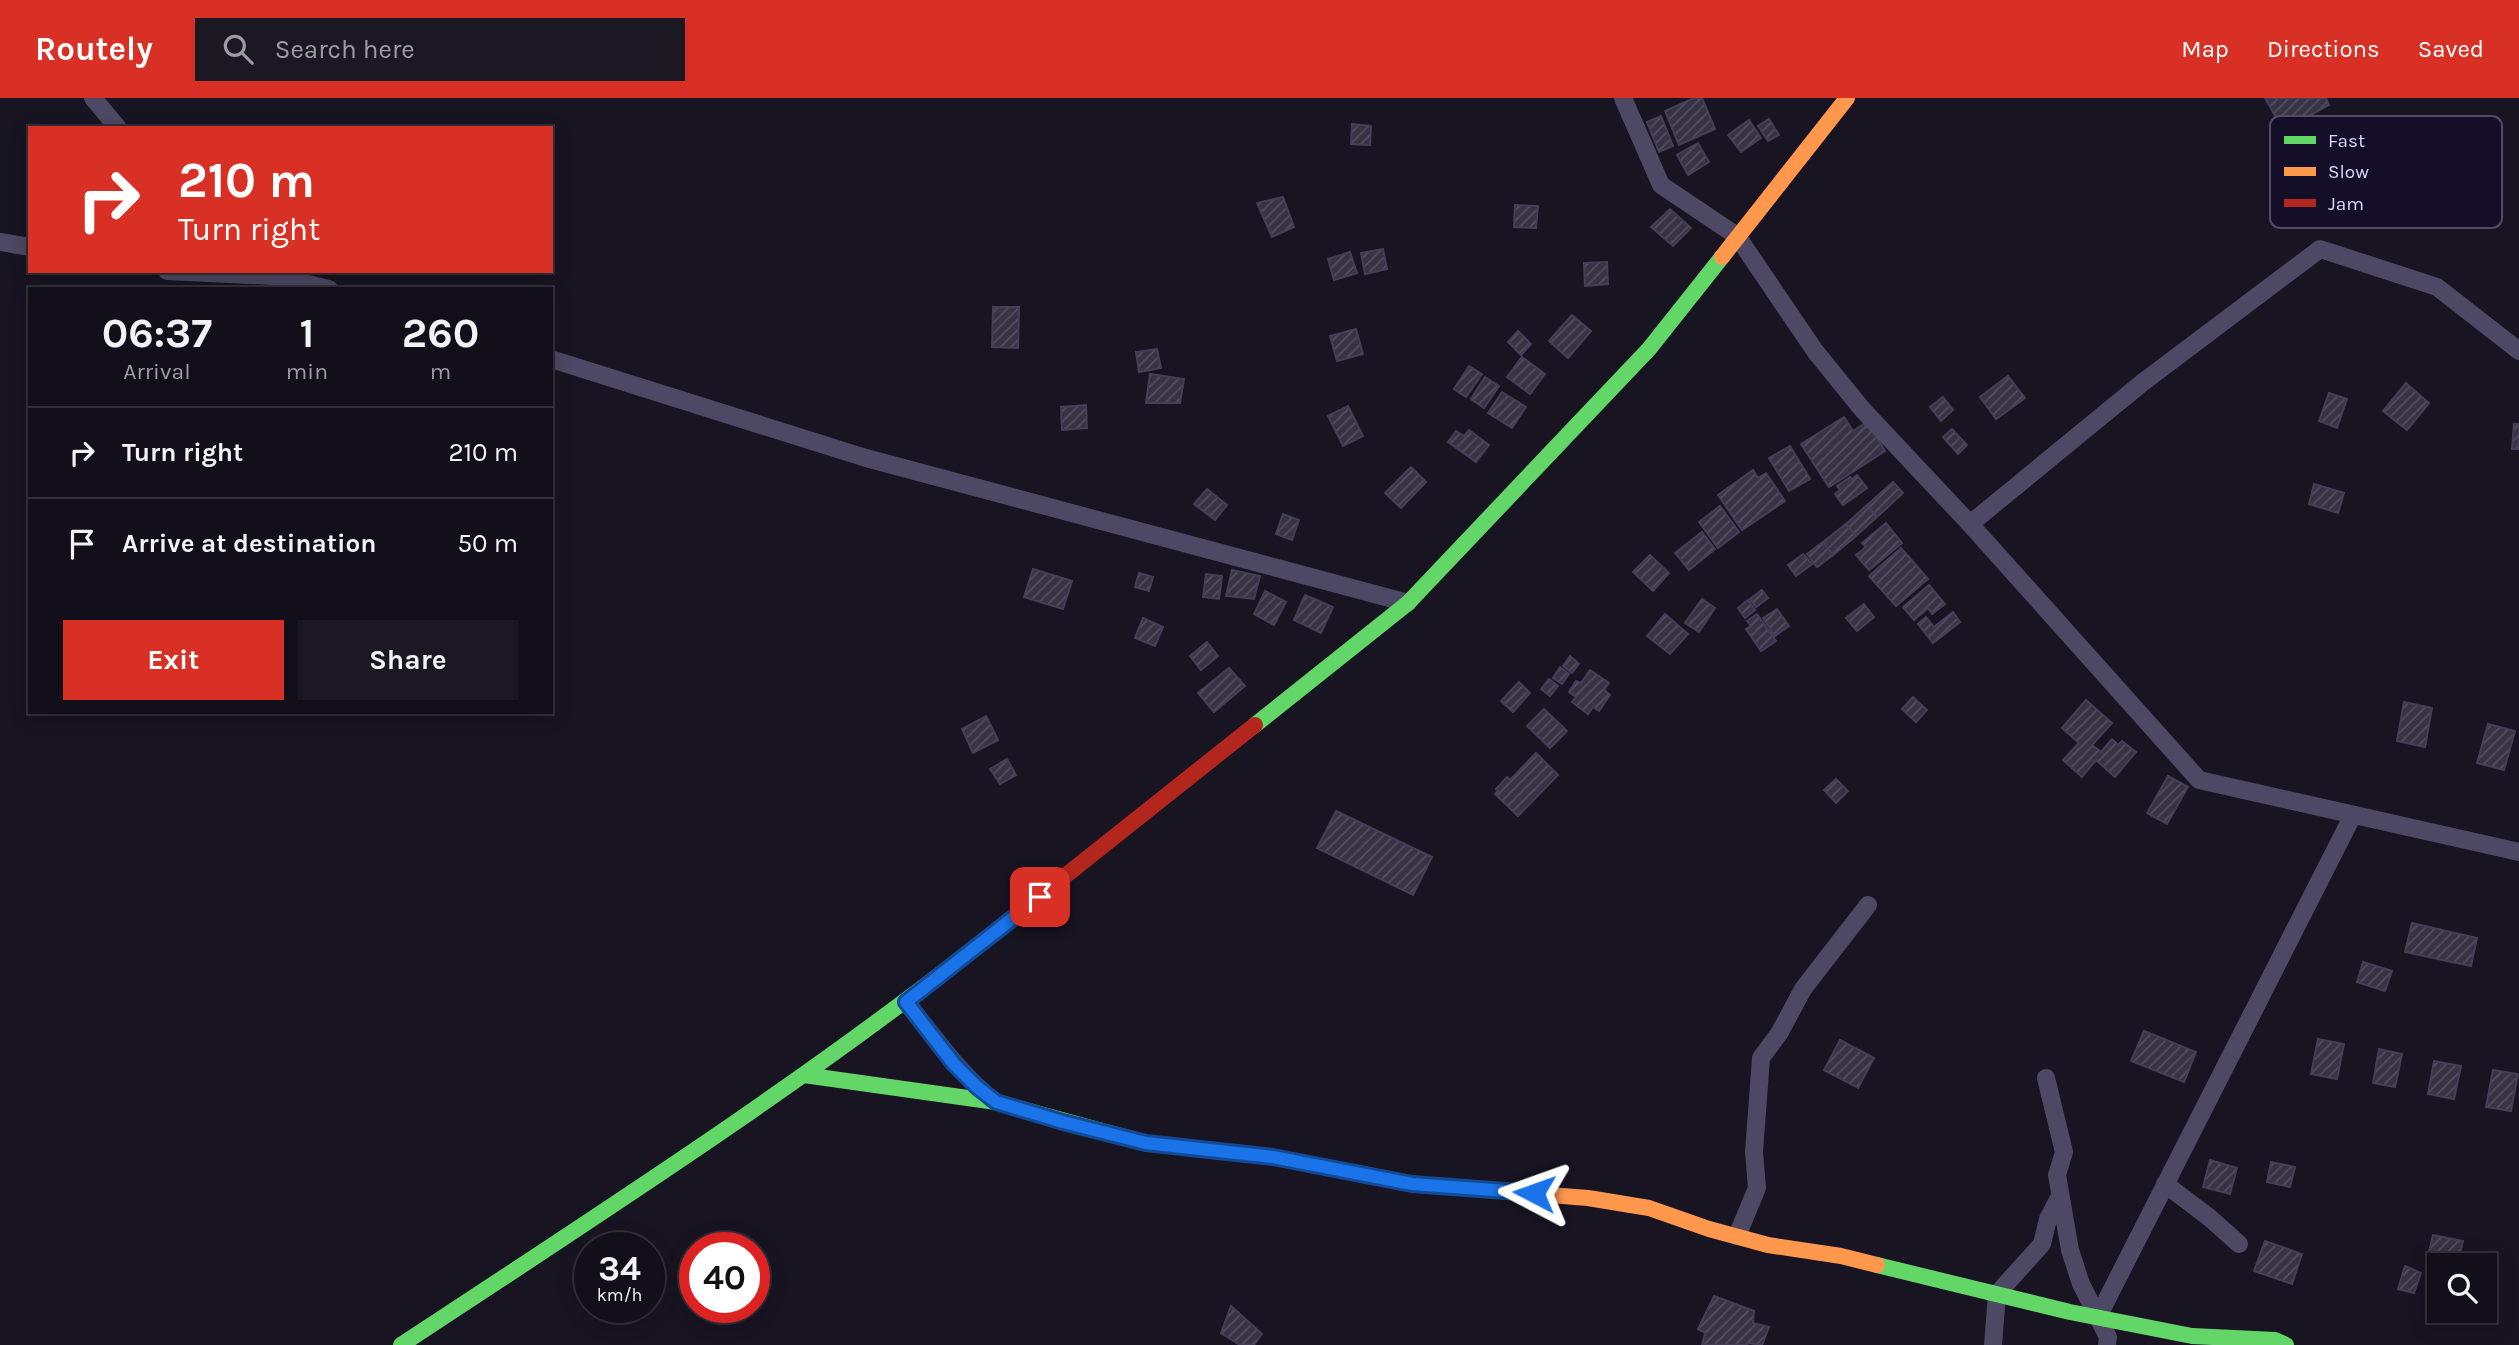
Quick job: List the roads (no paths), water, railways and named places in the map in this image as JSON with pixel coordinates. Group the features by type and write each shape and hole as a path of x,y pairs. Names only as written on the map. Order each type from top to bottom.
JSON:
{"street":[{"path":"93,98 116,126"},
{"path":"1623,98 1661,185 1737,236 1823,360 1862,409 1970,524 2199,780 2519,852"},
{"path":"401,1345 704,1145 906,1002 1409,603 1648,349 1847,98"},
{"path":"0,242 28,247"},
{"path":"1970,524 2142,383 2320,249 2437,287 2519,351"},
{"path":"236,273 271,274 321,287"},
{"path":"553,360 866,458 1409,603"},
{"path":"2098,1317 2353,815"},
{"path":"1737,1236 1758,1188 1754,1152 1761,1058 1780,1032 1803,989 1868,905"},
{"path":"906,1002 954,1064 996,1102"},
{"path":"804,1075 996,1102 1146,1143 1273,1157 1412,1184 1588,1198 1648,1208 1768,1245 1841,1256 2098,1317 2192,1336 2275,1340 2286,1345"},
{"path":"2046,1078 2064,1152 2057,1175 2070,1250 2081,1284 2108,1337 2107,1345"},
{"path":"2165,1184 2239,1244"},
{"path":"1993,1345 1997,1294 2042,1244 2048,1220 2059,1198"}]}
